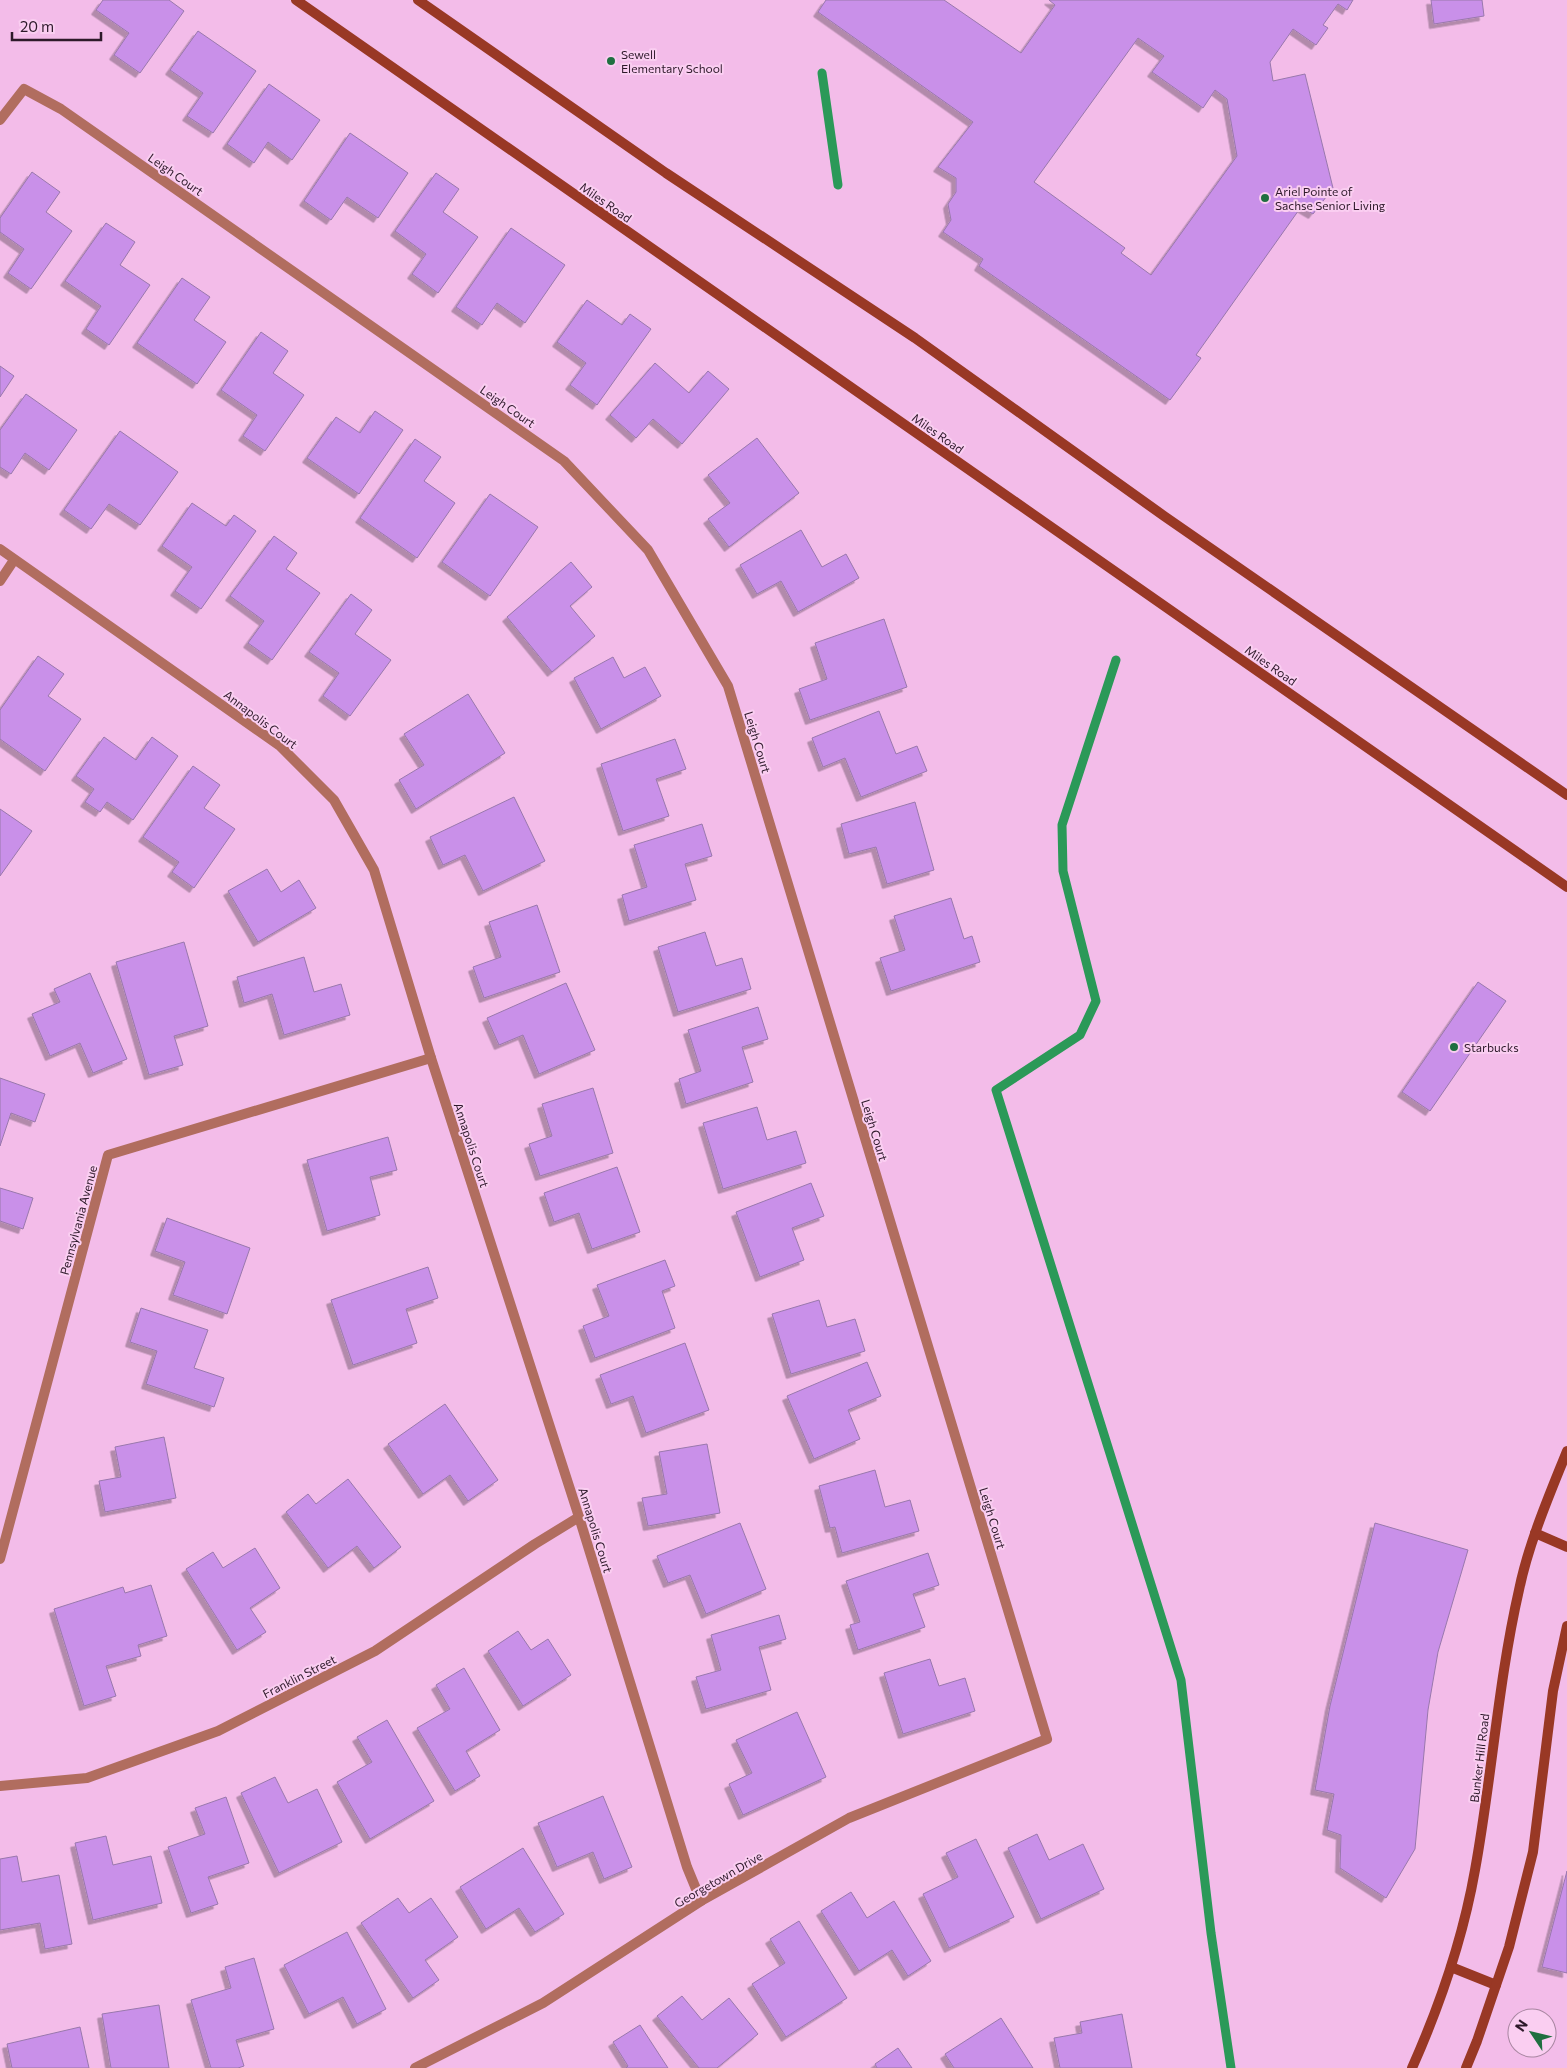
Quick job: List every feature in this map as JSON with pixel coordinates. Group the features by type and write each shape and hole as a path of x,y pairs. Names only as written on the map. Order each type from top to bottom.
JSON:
{"main road":[{"name":"Miles Road","path":"296,0 1567,887"},
{"path":"418,0 666,174 915,338 1164,516 1567,795"},
{"name":"Bunker Hill Road","path":"1412,2068 1428,2031 1451,1967 1475,1873 1487,1800 1495,1722 1506,1651 1519,1588 1535,1533 1567,1450"},
{"path":"1535,1533 1567,1547"},
{"path":"1466,2068 1509,1947 1532,1852 1553,1691 1567,1626"},
{"path":"1451,1967 1496,1985"}],"street":[{"name":"Leigh Court","path":"0,120 24,89 61,109 564,461 648,550 728,686 1047,1739"},
{"name":"Annapolis Court","path":"0,550 280,746 334,800 374,870 431,1058 579,1517 687,1867 701,1901"},
{"path":"0,581 14,560"},
{"name":"Pennsylvania Avenue","path":"0,1559 108,1155 431,1058"},
{"name":"Franklin Street","path":"0,1786 87,1778 218,1731 375,1650 579,1517"},
{"name":"Georgetown Drive","path":"415,2068 543,2003 701,1901 849,1818 1047,1739"}],"building":[{"path":"103,0 169,0 184,11 140,73 114,55 129,33 96,10"},
{"name":"Ariel Pointe of Sachse Senior Living","path":"826,0 944,0 1021,53 1055,5 1049,0 1353,0 1347,10 1338,4 1323,25 1328,28 1316,45 1293,29 1270,62 1273,81 1305,74 1333,188 1313,214 1301,207 1196,355 1201,358 1170,400 979,266 983,259 943,232 951,220 948,204 956,192 956,178 938,167 973,122 818,12","holes":["1138,38 1164,56 1152,72 1203,108 1215,90 1227,99 1237,156 1151,275 1121,253 1125,248 1034,182"]},
{"path":"1431,0 1482,0 1484,16 1434,24"},
{"path":"198,31 256,71 213,133 187,116 203,93 170,70"},
{"path":"269,84 320,120 292,160 268,142 254,163 227,144"},
{"path":"350,133 408,173 378,218 347,197 331,220 304,201"},
{"path":"32,172 60,192 46,212 72,231 31,289 8,273 24,249 0,232 0,218"},
{"path":"436,173 459,189 443,212 478,237 438,293 412,274 426,254 395,231"},
{"path":"106,223 135,242 120,265 150,285 109,345 86,329 101,306 65,281"},
{"path":"511,228 565,265 525,323 497,303 482,325 456,307"},
{"path":"182,278 210,297 194,320 226,342 197,384 137,343"},
{"path":"587,300 622,325 630,314 651,329 597,405 570,385 586,363 557,342"},
{"path":"261,332 288,351 273,373 304,395 265,451 243,436 257,415 221,390"},
{"path":"655,363 689,393 708,371 729,389 682,444 653,419 636,438 610,415"},
{"path":"0,366 14,376 0,397"},
{"path":"26,394 77,430 49,470 25,453 11,474 0,467 0,430"},
{"path":"375,411 403,430 359,494 307,458 336,417 360,433"},
{"path":"120,431 178,472 140,525 109,504 91,529 64,510"},
{"path":"757,438 799,493 729,547 708,519 730,503 708,475"},
{"path":"415,439 441,457 424,481 455,503 417,558 360,518"},
{"path":"490,494 538,527 490,596 442,562"},
{"path":"192,503 226,526 234,515 256,531 201,609 175,591 192,567 162,546"},
{"path":"801,530 822,567 846,554 859,578 798,612 781,581 757,594 740,565"},
{"path":"274,536 297,553 286,569 320,593 272,660 248,643 264,621 230,596"},
{"path":"571,562 592,587 570,606 595,636 552,672 507,617"},
{"path":"351,594 372,610 355,634 391,660 350,716 323,696 339,673 309,652"},
{"path":"884,619 907,687 810,720 799,689 827,679 815,643"},
{"path":"38,656 64,674 48,696 81,719 45,771 0,739 0,710"},
{"path":"613,657 624,678 645,667 661,696 601,729 574,678"},
{"path":"468,694 505,753 416,809 399,780 424,765 404,734"},
{"path":"879,711 896,754 917,746 927,771 861,797 845,758 823,767 812,738"},
{"path":"104,737 136,760 152,737 178,756 133,820 107,802 100,812 85,802 94,789 76,776"},
{"path":"675,739 686,769 656,779 669,816 623,831 601,764"},
{"path":"193,766 220,785 204,808 235,829 194,888 172,872 179,862 143,837"},
{"path":"514,797 545,861 483,891 465,855 443,865 430,837"},
{"path":"915,802 934,870 887,884 876,847 849,854 841,824"},
{"path":"0,809 32,831 0,876"},
{"path":"702,824 712,856 685,864 696,900 629,921 622,895 647,887 634,845"},
{"path":"267,869 281,892 299,880 316,908 258,942 228,891"},
{"path":"951,898 964,939 972,936 980,962 891,991 880,958 905,950 894,916"},
{"path":"537,905 560,972 484,998 473,967 501,957 489,922"},
{"path":"705,932 716,966 742,958 751,989 678,1012 658,947"},
{"path":"184,942 208,1026 174,1036 183,1065 149,1075 116,962"},
{"path":"304,957 314,992 341,984 350,1015 284,1035 272,994 244,1003 237,977"},
{"path":"90,973 127,1059 93,1073 80,1043 50,1056 32,1014 60,1002 54,989"},
{"name":"Starbucks","path":"1478,982 1506,1001 1430,1111 1402,1092"},
{"path":"566,983 595,1050 539,1074 523,1035 499,1045 487,1018"},
{"path":"758,1007 768,1039 742,1047 753,1082 686,1104 679,1079 701,1071 688,1030"},
{"path":"0,1078 45,1094 35,1122 11,1113 0,1146"},
{"path":"593,1088 613,1153 540,1176 529,1144 552,1136 542,1104"},
{"path":"757,1107 767,1140 796,1131 806,1163 723,1189 703,1123"},
{"path":"388,1137 397,1170 370,1177 380,1215 327,1231 307,1160"},
{"path":"617,1167 640,1232 592,1249 579,1213 554,1222 544,1193"},
{"path":"811,1183 824,1216 792,1228 804,1260 760,1277 736,1212"},
{"path":"0,1188 33,1198 23,1229 0,1221"},
{"path":"167,1218 250,1248 227,1314 173,1295 185,1262 155,1251"},
{"path":"665,1260 675,1286 662,1291 675,1328 595,1358 583,1326 609,1316 597,1285"},
{"path":"428,1267 438,1298 406,1309 417,1343 353,1365 331,1300"},
{"path":"819,1300 827,1327 855,1319 865,1351 791,1374 772,1314"},
{"path":"141,1308 208,1330 194,1368 224,1378 214,1407 146,1384 157,1351 130,1342"},
{"path":"685,1343 709,1410 646,1433 633,1396 611,1404 600,1375"},
{"path":"867,1362 881,1396 848,1410 860,1439 814,1459 787,1396"},
{"path":"445,1404 498,1480 468,1501 450,1475 423,1494 388,1444"},
{"path":"164,1437 176,1498 105,1512 99,1481 121,1477 115,1447"},
{"path":"707,1444 720,1513 648,1526 642,1498 667,1494 659,1452"},
{"path":"875,1470 885,1507 910,1500 919,1531 842,1553 835,1527 830,1528 819,1486"},
{"path":"348,1479 401,1547 374,1568 357,1546 328,1568 286,1512 308,1494 316,1504"},
{"path":"740,1523 766,1589 706,1614 690,1575 668,1583 657,1556"},
{"path":"1375,1523 1468,1550 1438,1652 1428,1710 1415,1849 1386,1898 1340,1868 1341,1835 1327,1830 1334,1794 1315,1790 1330,1706"},
{"path":"255,1548 280,1588 250,1608 266,1632 237,1650 186,1569 213,1552 223,1568"},
{"path":"928,1553 939,1585 913,1594 925,1627 858,1650 850,1625 860,1622 846,1581"},
{"path":"151,1585 167,1636 138,1645 141,1656 106,1666 116,1696 84,1706 54,1609 123,1587 125,1593"},
{"path":"779,1615 786,1639 759,1647 771,1690 706,1709 696,1677 721,1670 711,1635"},
{"path":"518,1631 531,1650 548,1639 571,1675 523,1706 488,1651"},
{"path":"930,1659 939,1686 965,1678 975,1711 903,1734 884,1673"},
{"path":"464,1668 500,1730 466,1751 480,1776 455,1791 417,1728 450,1709 436,1685"},
{"path":"797,1712 826,1777 743,1815 729,1784 752,1773 736,1740"},
{"path":"387,1720 434,1801 370,1839 337,1782 372,1762 357,1737"},
{"path":"275,1777 288,1803 317,1789 342,1842 279,1873 241,1793"},
{"path":"603,1796 632,1867 604,1879 593,1852 557,1867 538,1823"},
{"path":"226,1797 249,1863 208,1877 218,1904 191,1913 168,1847 205,1834 195,1808"},
{"path":"1037,1834 1049,1860 1083,1844 1104,1889 1041,1919 1008,1848"},
{"path":"106,1836 113,1865 151,1856 162,1903 93,1920 75,1843"},
{"path":"976,1839 1014,1917 949,1948 923,1894 958,1877 946,1853"},
{"path":"523,1848 564,1914 535,1932 519,1908 486,1929 460,1887"},
{"path":"17,1856 22,1882 59,1875 72,1944 45,1949 40,1923 0,1930 0,1859"},
{"path":"1567,1871 1567,1973 1542,1967"},
{"path":"851,1892 867,1918 894,1901 931,1961 908,1976 892,1950 859,1971 821,1911"},
{"path":"398,1898 409,1913 431,1898 458,1937 425,1960 439,1980 413,1998 361,1923"},
{"path":"799,1921 847,1998 786,2037 752,1984 785,1963 770,1939"},
{"path":"347,1932 386,2009 357,2024 343,1997 309,2014 284,1965"},
{"path":"254,1958 274,2029 236,2040 244,2066 238,2068 211,2068 191,2000 231,1988 225,1967"},
{"path":"682,1996 702,2020 729,1998 758,2034 717,2068 699,2068 657,2016"},
{"path":"159,2005 169,2068 111,2068 102,2014"},
{"path":"1122,2014 1132,2068 1060,2068 1054,2038 1082,2033 1080,2022"},
{"path":"1001,2018 1033,2068 954,2068 945,2054"},
{"path":"640,2025 668,2068 626,2068 628,2066 613,2042"},
{"path":"80,2027 89,2068 12,2068 7,2044"},
{"path":"898,2048 912,2068 877,2068 875,2064"}],"waterway":[{"path":"822,73 838,185"},
{"path":"1116,660 1062,825 1063,871 1096,1001 1080,1035 996,1090 1181,1680 1211,1933 1231,2068"}],"place":[{"name":"Sewell Elementary School","path":"611,61"},
{"name":"Ariel Pointe of Sachse Senior Living","path":"1265,198"},
{"name":"Starbucks","path":"1454,1047"}]}
